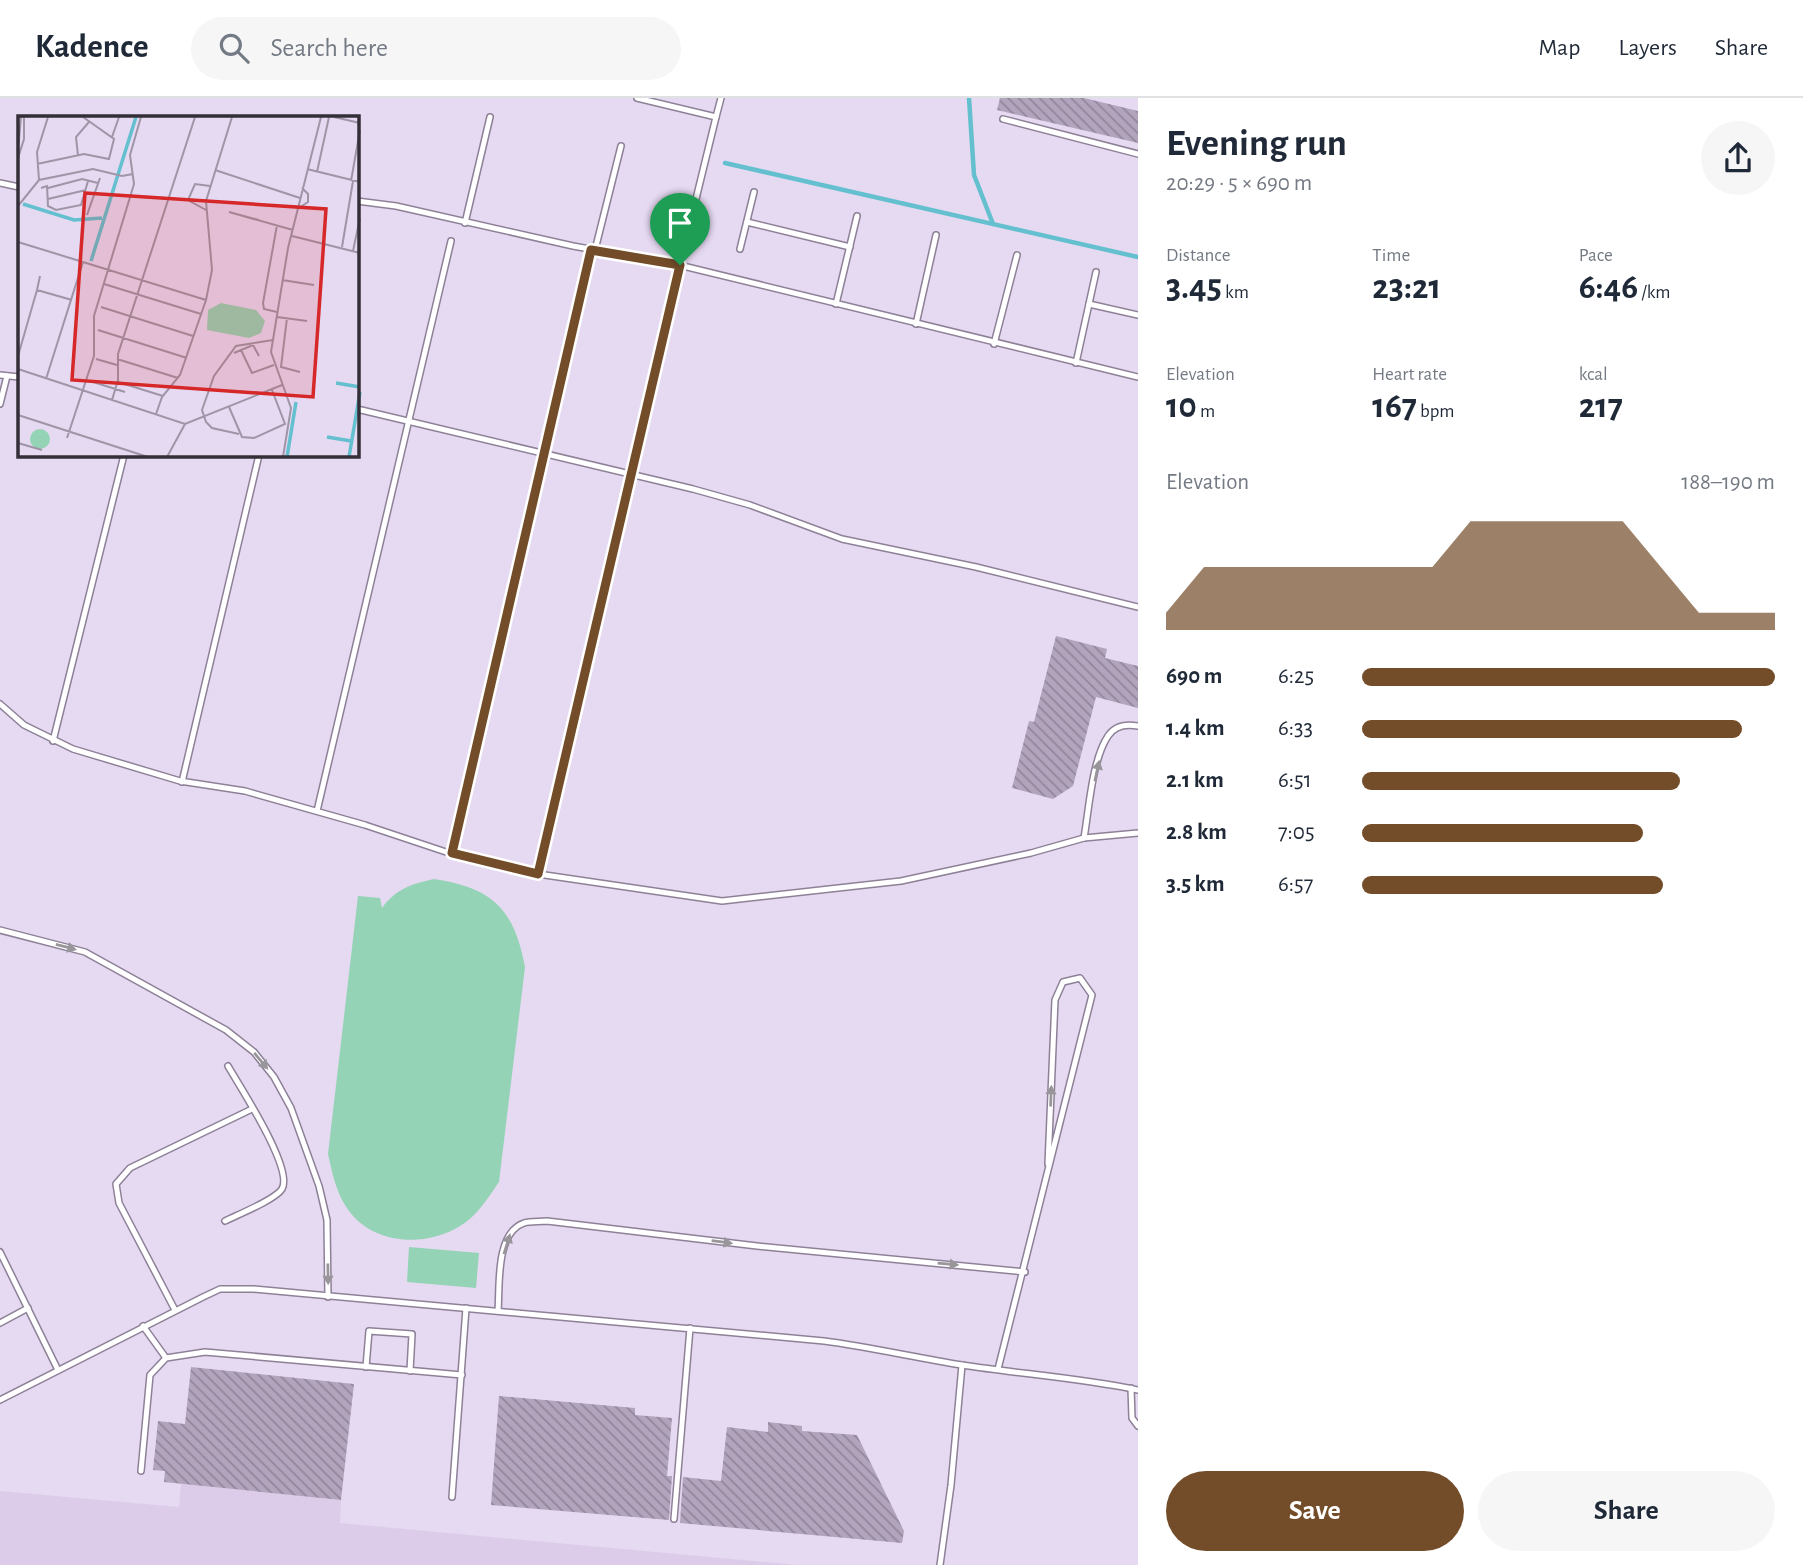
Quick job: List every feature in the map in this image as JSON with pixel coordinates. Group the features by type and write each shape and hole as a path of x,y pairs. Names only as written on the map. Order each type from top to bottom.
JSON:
{"lane":[{"path":"636,98 716,117"},
{"path":"538,874 629,473 721,98"},
{"path":"465,223 489,117"},
{"path":"1003,119 1138,154"},
{"path":"452,853 542,453 621,146"},
{"path":"0,183 18,187"},
{"path":"740,249 754,192"},
{"path":"359,201 396,206 593,250 680,265 1138,377"},
{"path":"836,304 857,216"},
{"path":"747,222 850,247"},
{"path":"916,324 936,235"},
{"path":"317,811 451,242"},
{"path":"995,344 1017,255"},
{"path":"1076,363 1096,272"},
{"path":"1089,304 1138,315"},
{"path":"0,404 3,376"},
{"path":"359,409 629,473 750,505 842,539 976,567 1138,607"},
{"path":"53,741 124,457"},
{"path":"182,782 259,457"},
{"path":"0,704 24,724 53,741 182,782 245,791 452,853 538,874 622,888 733,900 901,881 1031,853 1084,838 1138,833"},
{"path":"1084,838 1101,752 1109,734 1121,726 1138,726"},
{"path":"0,930 85,952 226,1030 254,1052 274,1077 291,1108 316,1174 327,1220 328,1297"},
{"path":"999,1369 1092,995 1080,978 1063,982 1055,1000 1048,1164"},
{"path":"225,1221 282,1189 285,1176 278,1156 228,1066"},
{"path":"175,1310 119,1203 116,1184 130,1168 252,1109"},
{"path":"498,1311 504,1245 510,1232 524,1224 547,1221 757,1246 1025,1272"},
{"path":"0,1252 57,1368"},
{"path":"0,1400 57,1368 220,1289 253,1289 886,1348 962,1365 1083,1379 1138,1390"},
{"path":"0,1323 27,1308"},
{"path":"452,1497 466,1308"},
{"path":"143,1326 166,1358"},
{"path":"674,1519 690,1328"},
{"path":"366,1367 369,1331 412,1335 410,1371"},
{"path":"141,1471 150,1375 166,1358 205,1352 462,1375"},
{"path":"940,1565 951,1485 962,1365"},
{"path":"1130,1388 1132,1418 1138,1426"}],"shaded area":[{"path":"181,1483 341,1500 340,1523 796,1565 0,1565 0,1491 179,1507"}],"green space":[{"path":"434,879 472,888 498,905 514,930 525,967 499,1182 477,1212 460,1226 430,1238 397,1239 367,1228 355,1218 339,1193 328,1154 358,896 380,898 382,908 405,888"},
{"path":"409,1247 479,1253 476,1288 407,1282"}],"building":[{"path":"1000,98 1084,98 1138,111 1138,143 997,110"},
{"path":"1056,636 1107,649 1105,658 1138,666 1138,708 1096,697 1073,786 1053,799 1012,788 1029,721 1034,722"},
{"path":"191,1367 354,1384 341,1500 164,1482 165,1471 153,1470 158,1421 185,1424"},
{"path":"499,1396 635,1408 635,1415 672,1418 667,1476 672,1476 669,1520 491,1505"},
{"path":"768,1422 802,1426 802,1431 857,1435 904,1531 902,1543 680,1523 683,1477 721,1481 727,1427 768,1432"}],"waterway":[{"path":"969,98 974,175 993,224"},
{"path":"725,163 1138,257"}],"route":[{"path":"591,250 680,265 629,473 538,874 452,853 542,453 591,250"}]}
